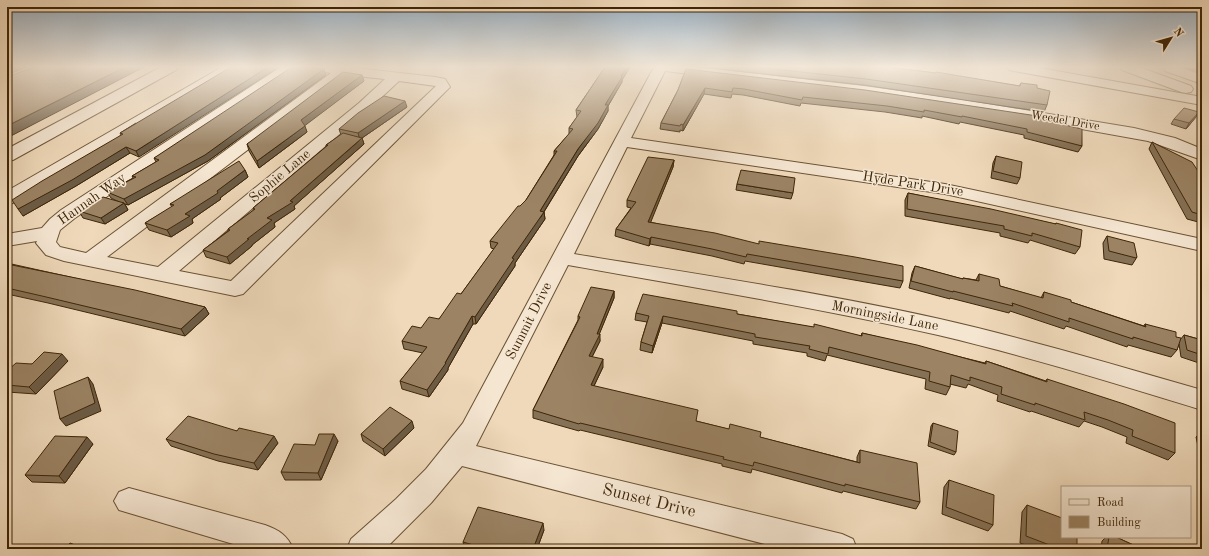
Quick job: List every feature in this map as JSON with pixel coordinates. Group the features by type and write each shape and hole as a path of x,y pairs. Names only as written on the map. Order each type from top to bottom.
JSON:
{"street":[{"path":"7,156 123,93"},
{"path":"7,200 187,93"},
{"name":"Hannah Way","path":"251,93 68,214 56,223 48,233 46,243 53,251 235,290 438,93"},
{"path":"90,260 313,93"},
{"name":"Sophie Lane","path":"162,274 378,93"},
{"name":"Summit Drive","path":"362,549 393,521 456,453 478,419 648,93"},
{"name":"Weedel Drive","path":"894,93 997,109 1149,136 1174,143 1202,155"},
{"path":"1154,93 1202,101"},
{"name":"Hyde Park Drive","path":"622,142 945,189 1202,245"},
{"path":"7,240 48,233"},
{"name":"Morningside Lane","path":"562,258 871,313 940,327 1030,350 1202,400"},
{"name":"Sunset Drive","path":"456,453 778,541 842,549"},
{"path":"129,501 265,539 278,549"}],"building":[{"path":"7,93 73,93 7,126"},
{"path":"187,93 227,93 136,151 126,147 72,180 18,209 12,200 123,134 120,133"},
{"path":"253,93 291,93 205,155 124,199 107,192 136,177 132,176 159,160 154,158"},
{"path":"315,93 338,93 301,120 305,126 257,161 247,144"},
{"path":"588,93 612,93 605,105 608,105 598,123 578,149 540,211 544,212 512,258 514,259 475,317 472,316 446,363 427,390 400,381 427,347 402,341 412,326 421,328 429,317 439,319 457,293 461,294 498,243 490,241 518,206 526,200 557,151 554,151 573,129 569,128 581,111 576,110"},
{"path":"676,93 702,93 683,125 681,124 680,126 661,123"},
{"path":"765,93 885,93 1044,117 1044,120 1082,129 1082,146 1027,132 1027,129 962,116 924,110 924,112 887,106 803,97 802,100"},
{"path":"963,93 1050,93 1047,105"},
{"path":"384,96 405,101 358,133 339,129 358,113"},
{"path":"1184,108 1199,112 1189,123 1174,119"},
{"path":"343,133 362,138 290,201 293,202 267,218 272,220 247,239 249,239 227,257 203,250 230,230 228,229 255,209 253,208 328,145 326,145"},
{"path":"1152,142 1192,162 1202,177 1202,215 1192,212"},
{"path":"996,156 1022,162 1020,178 993,171"},
{"path":"648,157 674,160 648,222 715,233 759,244 759,241 903,266 903,281 747,254 746,257 651,237 650,239 616,229 636,202 627,200"},
{"path":"239,161 245,170 217,191 218,193 185,214 190,216 167,230 145,223 174,205 170,204"},
{"path":"741,170 795,178 793,193 737,184"},
{"path":"908,193 991,209 1082,230 1080,247 1032,233 1032,236 1004,229 1004,226 907,209"},
{"path":"103,197 124,203 101,218 79,211"},
{"path":"1107,236 1134,243 1137,257 1109,251"},
{"path":"7,264 135,290 205,307 181,329 7,288"},
{"path":"915,266 963,279 979,281 979,274 999,279 1000,286 1043,298 1044,292 1146,327 1145,324 1176,332 1176,337 1181,338 1177,350 1133,337 1133,339 1069,318 1069,322 1012,303 1013,306 911,281"},
{"path":"591,287 614,291 597,334 600,334 589,356 603,359 591,385 698,410 696,421 729,429 730,424 761,432 760,437 860,463 860,450 917,463 920,502 845,484 845,486 754,462 753,466 723,459 724,457 579,424 533,410 580,317 578,316"},
{"path":"643,294 737,311 737,314 814,327 814,324 862,336 862,333 917,345 986,364 986,361 1047,382 1047,379 1124,404 1175,423 1175,453 1132,436 1133,430 1108,420 1084,412 1085,420 1035,403 1035,405 1001,394 1002,387 970,377 970,381 951,375 950,387 929,381 930,372 829,347 828,354 809,349 810,346 755,337 755,334 663,316 653,346 641,342 649,316 636,313"},
{"path":"1184,335 1202,340 1202,355 1187,350"},
{"path":"44,352 62,354 29,387 7,385 7,371 16,363 32,364"},
{"path":"88,377 95,403 60,419 54,391"},
{"path":"390,407 412,421 383,449 361,434"},
{"path":"188,416 237,431 239,428 274,436 254,463 214,454 166,439"},
{"path":"933,423 958,431 956,452 930,442"},
{"path":"319,434 334,434 318,473 281,472 294,444 315,445"},
{"path":"55,436 87,437 59,476 25,475"},
{"path":"949,480 994,495 993,525 946,507"},
{"path":"1027,505 1061,518 1061,538 1077,538 1077,549 1060,549 1026,536"},
{"path":"478,507 543,523 533,549 487,549 463,542"},
{"path":"1109,538 1118,538 1142,549 1107,549"},
{"path":"70,543 85,549 65,549"},
{"path":"624,545 640,549 622,549"}]}
